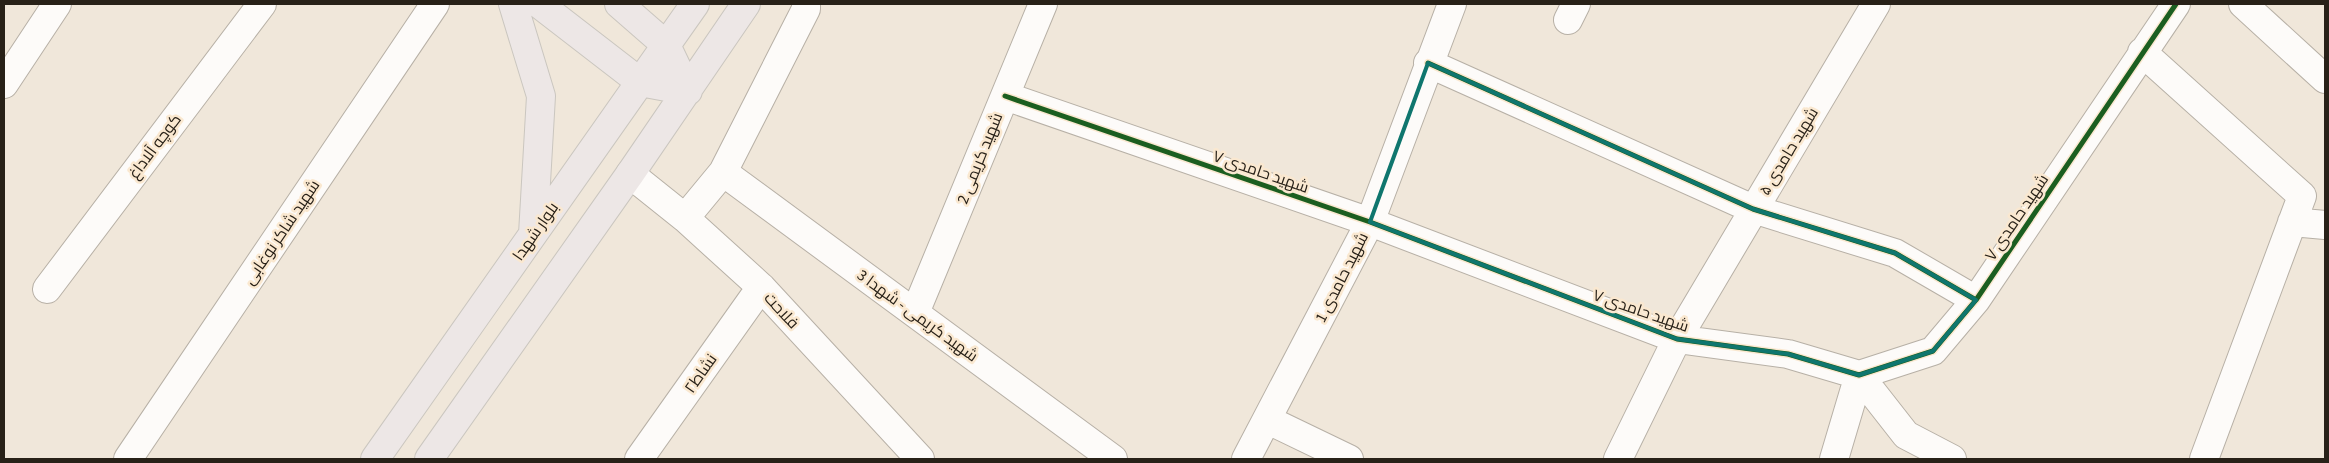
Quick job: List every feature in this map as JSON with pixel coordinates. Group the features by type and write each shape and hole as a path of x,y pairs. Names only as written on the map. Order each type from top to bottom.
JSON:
{"main road":[{"path":"513,4 540,96 533,234"},
{"path":"539,4 640,82 688,91"},
{"path":"619,4 666,45 688,91"},
{"name":"بلوار شهدا","path":"375,459 695,4"},
{"path":"429,459 688,91 746,4"}],"street":[{"path":"4,84 57,4"},
{"name":"کوچه آلاداغ","path":"47,289 262,4"},
{"name":"شهید شاکر نوغابی","path":"128,459 435,4"},
{"path":"686,218 723,172 806,9 806,4"},
{"name":"شهيد کريمی 2","path":"915,313 1043,4"},
{"name":"شهيد حامدی 1","path":"1246,459 1370,222 1428,63 1452,4"},
{"name":"شهید حامدی ۵","path":"1618,459 1677,339 1876,4"},
{"name":"شهید حامدی ۷","path":"1005,96 1370,222 1677,339 1788,354 1859,375 1933,351 1976,300 2176,4"},
{"path":"2243,4 2325,79"},
{"path":"2142,52 2302,196 2204,459"},
{"path":"1428,63 1754,209 1895,254 1976,300"},
{"name":"شهيد کريمی - شهدا 3","path":"723,172 1113,459"},
{"name":"فلاحت","path":"630,174 686,218 761,287 920,459"},
{"path":"2292,222 2325,224"},
{"name":"نشاط۲","path":"639,459 761,287"},
{"path":"1859,375 1906,435 1946,458"},
{"path":"1834,459 1859,375"},
{"path":"1268,420 1349,459"}],"highlighted area":[{"path":"1428,63 1753,209 1895,253 1976,300 1933,351 1859,375 1788,354 1677,339 1370,222"}],"cycle path":[{"path":"1005,96 1370,222 1677,339 1788,354 1859,375 1933,351 1976,300 2176,4"},
{"path":"1428,63 1753,209 1895,253 1976,300"}]}
